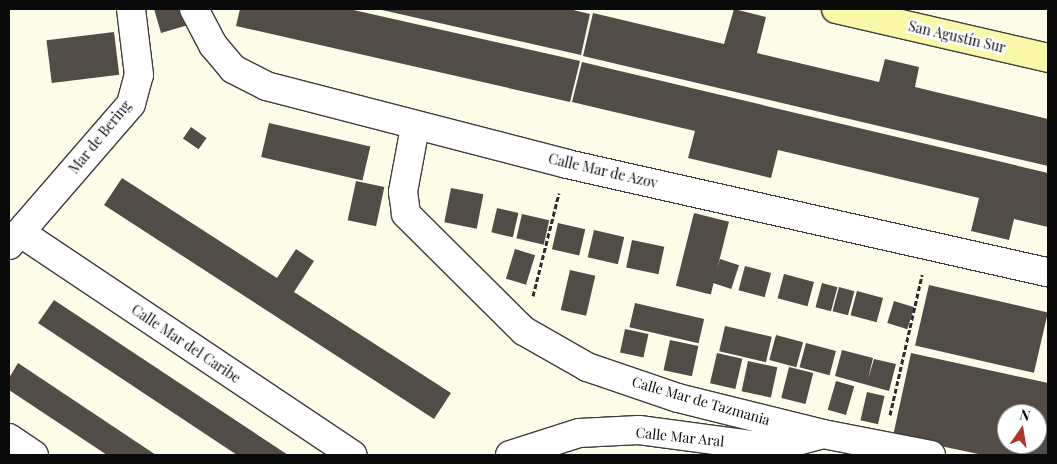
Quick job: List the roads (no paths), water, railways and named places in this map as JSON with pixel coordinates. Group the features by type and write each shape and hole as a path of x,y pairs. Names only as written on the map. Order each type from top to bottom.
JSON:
{"main road":[{"name":"San Agustín Sur","path":"836,9 1048,58"}],"street":[{"name":"Mar de Bering","path":"15,239 131,104 139,75 131,9"},
{"name":"Calle Mar de Azov","path":"194,9 213,45 233,69 266,86 415,127 567,164 1048,272"},
{"name":"Calle Mar de Tazmania","path":"415,127 403,192 406,214 524,331 587,366 678,398 823,434 931,455"},
{"name":"Calle Mar del Caribe","path":"15,239 352,455"},
{"name":"Calle Mar Aral","path":"510,455 579,433 638,430 751,445 786,444 823,434"},
{"path":"9,438 34,455"}]}
